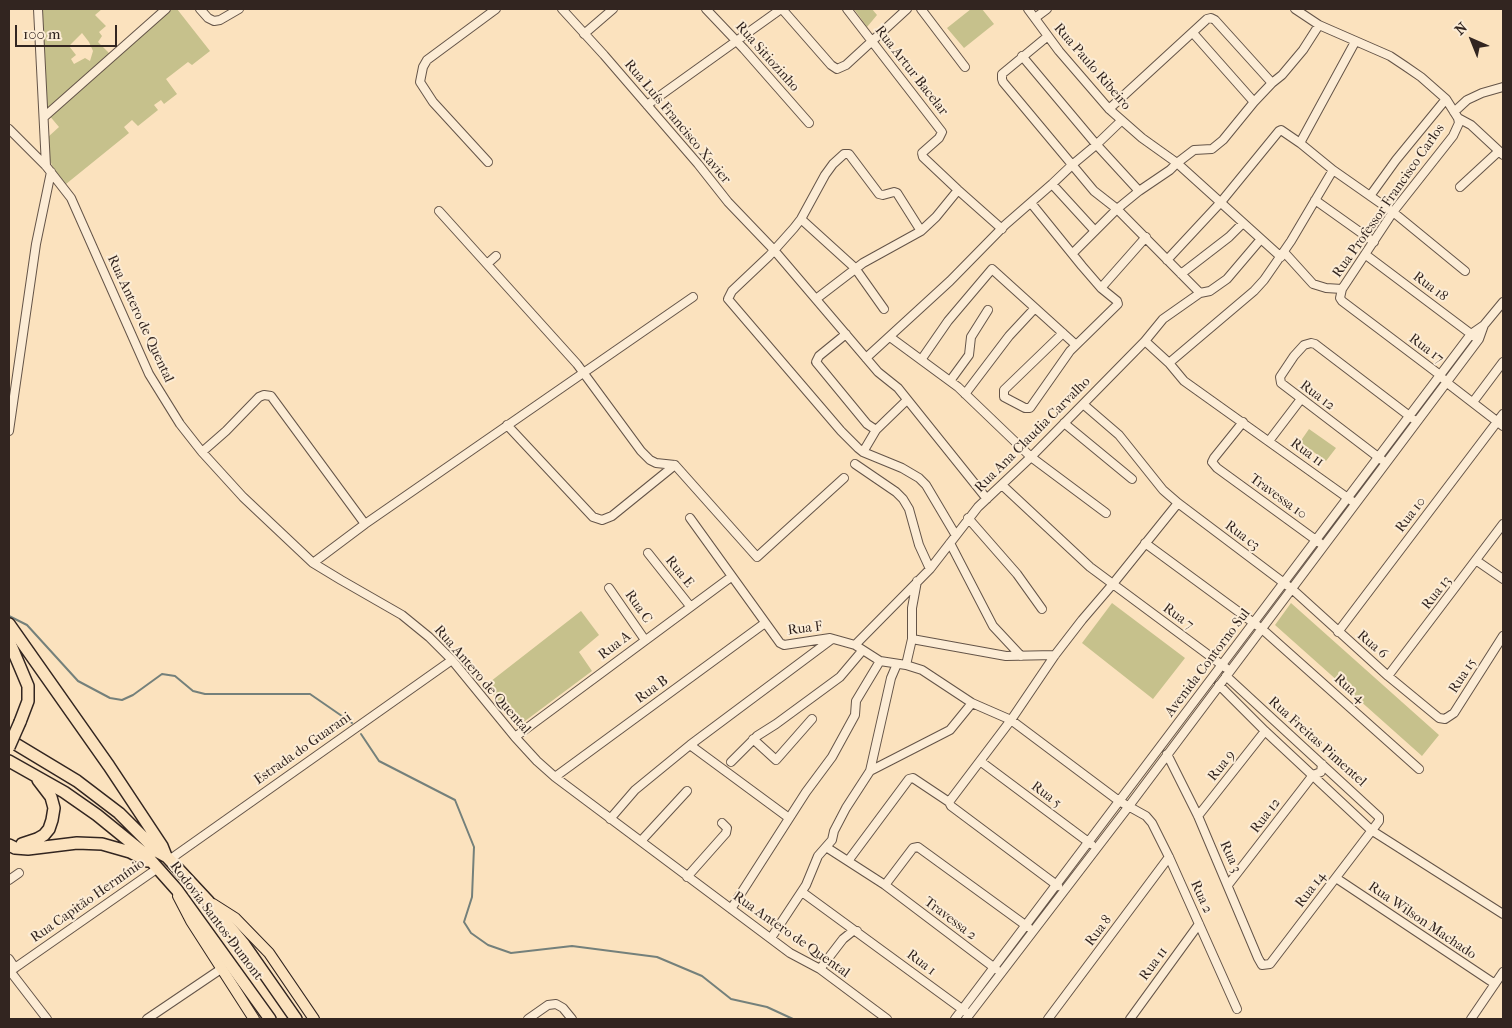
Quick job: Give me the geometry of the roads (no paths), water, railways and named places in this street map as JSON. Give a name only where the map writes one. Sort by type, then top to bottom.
[{"type":"highway","points":[[9,624],[109,766],[162,846],[168,859]]},
{"type":"highway","points":[[9,747],[28,701],[28,686],[10,646]]},
{"type":"highway","name":"Rodovia Santos Dumont","points":[[9,740],[77,781],[119,813],[158,852],[168,859],[208,901],[243,943],[296,1019]]},
{"type":"highway","name":"Rodovia Santos Dumont","points":[[9,761],[97,814],[155,865],[177,890],[270,1019]]},
{"type":"highway","points":[[9,845],[28,843],[38,839],[49,829],[52,820],[54,808],[51,797],[32,774]]},
{"type":"highway","points":[[9,845],[15,848],[28,849],[77,843],[102,844],[130,852],[155,865]]},
{"type":"highway","points":[[260,1005],[265,1019]]},
{"type":"main road","points":[[9,636],[10,646]]},
{"type":"main road","points":[[177,890],[183,908],[220,969],[254,1019]]},
{"type":"main road","points":[[208,901],[235,918],[269,953],[314,1019]]},
{"type":"street","points":[[9,431],[36,244],[49,169],[38,9]]},
{"type":"street","points":[[44,117],[166,9]]},
{"type":"street","points":[[200,9],[208,18],[214,21],[220,20],[239,9]]},
{"type":"street","points":[[488,162],[433,102],[420,82],[423,67],[427,60],[496,9]]},
{"type":"street","name":"Rua Luís Francisco Xavier","points":[[562,9],[698,164],[728,202],[774,250],[878,372],[898,388],[986,499]]},
{"type":"street","points":[[584,34],[613,9]]},
{"type":"street","name":"Rua Sitiozinho","points":[[706,9],[809,123]]},
{"type":"street","points":[[647,105],[782,9],[831,65],[837,69],[841,68],[906,9]]},
{"type":"street","name":"Rua Artur Bacelar","points":[[847,9],[941,131],[941,136],[925,149],[922,155],[1002,229]]},
{"type":"street","points":[[921,9],[965,67]]},
{"type":"street","name":"Rua Paulo Ribeiro","points":[[1028,9],[1078,74],[1109,109],[1142,138],[1178,162],[1260,239],[1282,255],[1313,284],[1326,288],[1342,289]]},
{"type":"street","points":[[1036,18],[1047,9]]},
{"type":"street","name":"Rua Professor Francisco Carlos","points":[[1295,9],[1304,11],[1319,25],[1390,56],[1421,77],[1446,100],[1459,123],[1453,136],[1394,212],[1342,289]]},
{"type":"street","points":[[1109,109],[1207,19],[1213,18],[1272,82]]},
{"type":"street","points":[[1073,253],[1117,209],[1194,150],[1206,150],[1216,147],[1272,82],[1282,75],[1303,50],[1319,25]]},
{"type":"street","points":[[1193,33],[1254,102]]},
{"type":"street","points":[[1048,36],[1002,74],[1002,79],[1094,191],[1117,209],[1200,293]]},
{"type":"street","points":[[1300,143],[1355,42]]},
{"type":"street","points":[[1022,56],[1096,145],[1139,191]]},
{"type":"street","points":[[1460,187],[1501,153],[1471,125],[1456,115],[1468,100],[1482,93],[1503,87]]},
{"type":"street","points":[[1370,196],[1400,154],[1446,100]]},
{"type":"street","points":[[866,358],[950,281],[1002,229],[1122,120]]},
{"type":"street","name":"Rua Antero de Quental","points":[[9,129],[49,169],[71,198],[149,374],[180,424],[202,452],[244,498],[313,562],[402,615],[429,637],[452,660],[537,761],[555,777],[790,953],[820,969],[886,1019]]},
{"type":"street","points":[[1167,260],[1221,202],[1279,131],[1282,130],[1333,170],[1394,212],[1466,271]]},
{"type":"street","points":[[921,231],[898,194],[894,192],[883,196],[879,194],[848,154],[844,154],[825,175],[801,219],[774,250],[732,291],[728,299],[841,431],[863,452],[902,468],[919,478],[926,485],[955,534]]},
{"type":"street","points":[[1169,363],[1254,291],[1264,280],[1282,255],[1333,170]]},
{"type":"street","points":[[1052,184],[1095,231]]},
{"type":"street","points":[[816,299],[855,268],[921,231],[936,217],[958,190]]},
{"type":"street","points":[[1315,200],[1374,242]]},
{"type":"street","points":[[1031,203],[1101,288],[1118,304],[1076,346],[1030,408],[1025,408],[1004,397],[1004,390],[1063,333]]},
{"type":"street","points":[[439,210],[571,357],[646,456],[656,463],[675,465],[757,558],[844,478]]},
{"type":"street","points":[[801,219],[855,268],[884,309]]},
{"type":"street","points":[[1181,274],[1243,223]]},
{"type":"street","points":[[1101,288],[1146,237]]},
{"type":"street","name":"Rua Ana Claudia Carvalho","points":[[855,645],[930,569],[955,534],[986,499],[1031,457],[1145,341],[1164,319],[1200,293],[1210,291],[1227,279],[1260,239]]},
{"type":"street","name":"Rua 18","points":[[1366,255],[1479,340]]},
{"type":"street","points":[[487,264],[496,256]]},
{"type":"street","points":[[921,360],[948,321],[992,269],[1076,346]]},
{"type":"street","name":"Rua 17","points":[[1342,289],[1340,295],[1342,301],[1440,375],[1446,382],[1500,424]]},
{"type":"street","points":[[313,562],[693,297]]},
{"type":"street","name":"Avenida Contorno Sul","points":[[959,1014],[1471,334],[1484,325],[1503,302]]},
{"type":"street","points":[[965,394],[1009,336],[1035,308]]},
{"type":"street","points":[[950,381],[968,355],[970,337],[988,310]]},
{"type":"street","name":"Avenida Contorno Sul","points":[[968,1018],[1479,340],[1484,325]]},
{"type":"street","points":[[846,334],[819,356],[816,362],[867,424],[876,430]]},
{"type":"street","points":[[890,337],[950,381],[1031,457],[1106,514]]},
{"type":"street","points":[[1145,341],[1169,363],[1184,381],[1243,422]]},
{"type":"street","name":"Rua 12","points":[[1386,463],[1281,383],[1280,377],[1304,345],[1315,344],[1410,416]]},
{"type":"street","points":[[1473,402],[1503,362]]},
{"type":"street","points":[[202,452],[259,398],[264,394],[271,396],[365,524]]},
{"type":"street","points":[[1269,441],[1301,399]]},
{"type":"street","points":[[863,452],[876,430],[907,400]]},
{"type":"street","name":"Rua c3","points":[[1083,404],[1119,435],[1156,482],[1178,503],[1292,589]]},
{"type":"street","name":"Rua 10","points":[[1338,632],[1500,424],[1503,414]]},
{"type":"street","points":[[1410,416],[1417,422]]},
{"type":"street","name":"Rua 11","points":[[1243,422],[1355,504]]},
{"type":"street","name":"Travessa 10","points":[[1243,422],[1212,462],[1324,546]]},
{"type":"street","points":[[1064,423],[1132,479]]},
{"type":"street","points":[[507,425],[594,517],[602,520],[612,516],[675,465]]},
{"type":"street","points":[[855,464],[896,492],[903,499],[909,509],[918,545],[930,569]]},
{"type":"street","name":"Rua 7","points":[[1002,485],[1090,567],[1222,664],[1228,673]]},
{"type":"street","points":[[952,805],[980,761],[1011,720],[1055,655],[1178,503]]},
{"type":"street","name":"Rua F","points":[[690,518],[777,641],[784,645],[832,639],[855,645],[880,661],[922,670],[972,703],[1011,720]]},
{"type":"street","points":[[968,518],[1017,574],[1042,609]]},
{"type":"street","name":"Rua 13","points":[[1388,676],[1477,561],[1503,524]]},
{"type":"street","points":[[950,543],[993,626],[1021,656]]},
{"type":"street","points":[[1145,543],[1262,629]]},
{"type":"street","name":"Rua E","points":[[648,553],[690,606]]},
{"type":"street","points":[[1477,561],[1503,579]]},
{"type":"street","name":"Rua A","points":[[515,736],[731,577]]},
{"type":"street","points":[[771,938],[802,892],[818,856],[832,840],[834,831],[846,808],[870,771],[891,678],[901,664],[912,639],[912,608],[917,581]]},
{"type":"street","name":"Rua C","points":[[609,588],[645,640]]},
{"type":"street","name":"Rua 6","points":[[1292,589],[1388,676],[1439,718]]},
{"type":"street","name":"Rua B","points":[[555,777],[765,622]]},
{"type":"street","name":"Rua 4","points":[[1262,629],[1419,768]]},
{"type":"street","name":"Rua 15","points":[[1439,718],[1445,719],[1454,713],[1503,636]]},
{"type":"street","points":[[610,819],[634,790],[690,745],[832,639]]},
{"type":"street","points":[[912,639],[991,654],[1021,656],[1055,655]]},
{"type":"street","points":[[731,762],[753,739],[840,677],[862,650]]},
{"type":"street","name":"Estrada do Guarani","points":[[168,859],[452,660]]},
{"type":"street","points":[[731,908],[789,818],[832,757],[855,715],[856,701],[880,661]]},
{"type":"street","name":"Rua Freitas Pimentel","points":[[1228,673],[1322,764],[1378,814],[1379,821],[1371,830]]},
{"type":"street","name":"Rua Freitas Pimentel","points":[[1219,685],[1265,731],[1371,830],[1503,914]]},
{"type":"street","points":[[870,771],[950,730],[972,703]]},
{"type":"street","points":[[753,739],[776,760],[812,720]]},
{"type":"street","points":[[1011,720],[1119,801]]},
{"type":"street","name":"Rua 9","points":[[1198,816],[1265,731]]},
{"type":"street","points":[[690,745],[789,818]]},
{"type":"street","name":"Rua 3","points":[[1167,754],[1198,816],[1258,958],[1262,964],[1270,964]]},
{"type":"street","name":"Rua 5","points":[[980,761],[1097,848]]},
{"type":"street","name":"Rua 12","points":[[1228,885],[1313,775],[1321,772],[1322,764]]},
{"type":"street","points":[[848,862],[909,779],[913,778],[952,805],[1064,890]]},
{"type":"street","points":[[640,842],[687,791]]},
{"type":"street","name":"Rua 2","points":[[1119,801],[1146,816],[1152,823],[1237,1009]]},
{"type":"street","points":[[687,877],[726,833],[727,828],[722,823]]},
{"type":"street","name":"Rua 14","points":[[1270,964],[1371,830]]},
{"type":"street","name":"Travessa 2","points":[[826,848],[885,885],[1001,973]]},
{"type":"street","points":[[885,885],[913,848],[921,848],[1033,931]]},
{"type":"street","name":"Rua 8","points":[[1048,1019],[1169,857]]},
{"type":"street","name":"Rua Capitão Hermínio","points":[[11,970],[155,865]]},
{"type":"street","points":[[9,880],[19,873]]},
{"type":"street","name":"Rua Wilson Machado","points":[[1336,878],[1495,984]]},
{"type":"street","name":"Rua 1","points":[[802,892],[857,931],[959,1014],[968,1018]]},
{"type":"street","name":"Rua 11","points":[[1130,1019],[1199,924]]},
{"type":"street","points":[[820,969],[843,939],[853,931],[857,931]]},
{"type":"street","points":[[9,959],[11,970],[47,1019]]},
{"type":"street","points":[[147,1019],[220,969]]},
{"type":"street","points":[[1471,1019],[1503,972]]},
{"type":"street","points":[[528,1019],[548,1005],[554,1004],[560,1005],[572,1019]]},
{"type":"waterway","points":[[9,616],[27,625],[78,681],[110,698],[122,700],[133,695],[162,674],[175,676],[193,691],[205,694],[310,694],[352,723]]},
{"type":"waterway","points":[[361,734],[379,761],[455,800],[474,847],[472,897],[464,922],[471,933],[488,945],[511,953],[572,946],[657,957],[702,976],[731,999],[767,1007],[793,1019]]}]
